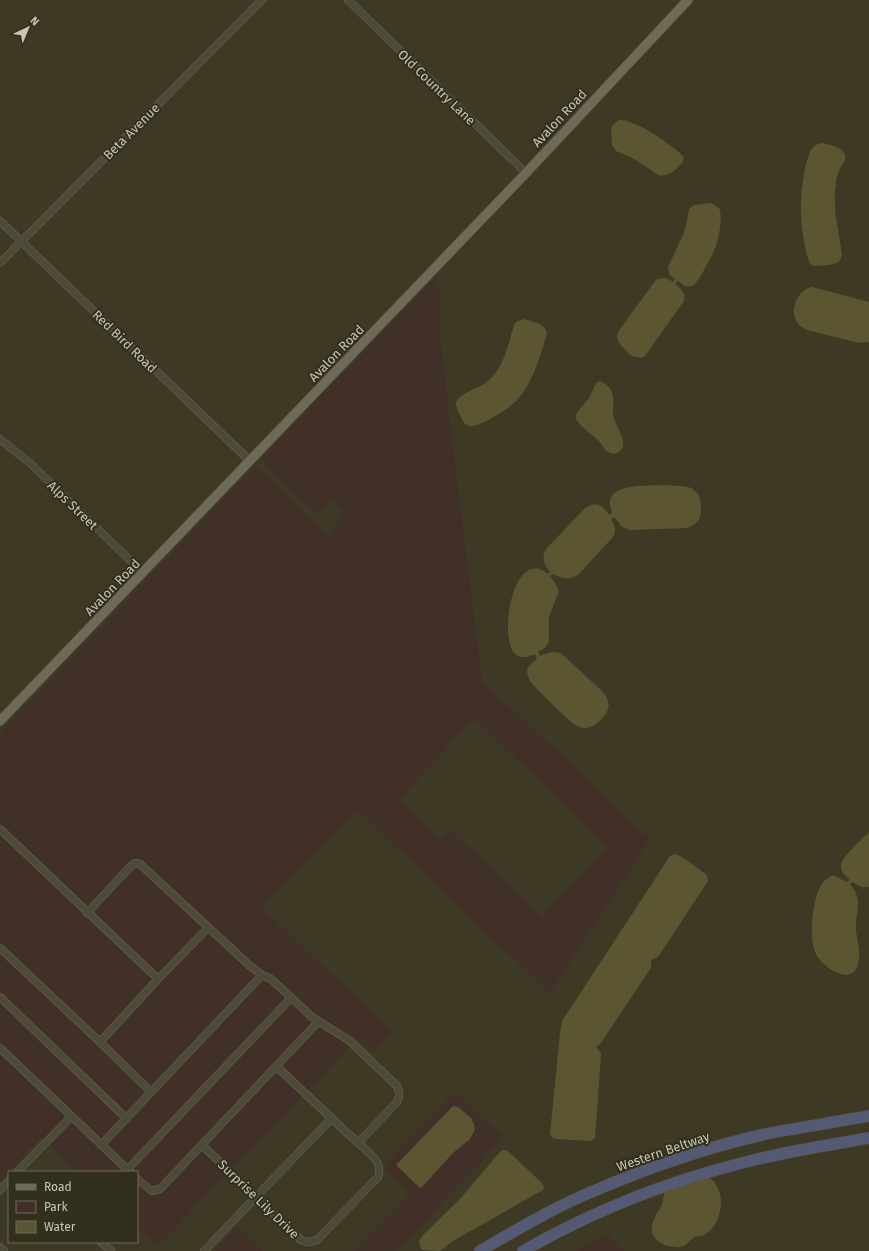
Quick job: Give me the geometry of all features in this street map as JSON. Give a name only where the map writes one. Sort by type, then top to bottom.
[{"type":"highway","name":"Western Beltway","points":[[480,1251],[588,1193],[654,1168],[703,1151],[770,1134],[869,1116]]},
{"type":"highway","points":[[523,1251],[555,1233],[605,1210],[651,1191],[721,1168],[775,1155],[869,1138]]},
{"type":"main road","name":"Avalon Road","points":[[0,721],[526,173],[687,0]]},
{"type":"street","name":"Beta Avenue","points":[[0,263],[262,0]]},
{"type":"street","name":"Old Country Lane","points":[[348,0],[526,173]]},
{"type":"street","name":"Red Bird Road","points":[[0,221],[250,461]]},
{"type":"street","name":"Alps Street","points":[[0,439],[31,464],[143,572]]},
{"type":"street","points":[[0,829],[158,979]]},
{"type":"street","points":[[87,913],[131,866],[135,863],[140,864],[249,965],[271,980],[318,1022],[350,1041],[397,1086],[400,1095],[398,1102],[358,1143],[276,1066]]},
{"type":"street","points":[[100,1042],[158,979],[208,928]]},
{"type":"street","points":[[0,948],[151,1092]]},
{"type":"street","points":[[101,1144],[127,1119],[262,975]]},
{"type":"street","points":[[0,997],[127,1119]]},
{"type":"street","points":[[0,1048],[129,1171],[291,998]]},
{"type":"street","points":[[138,1180],[152,1190],[160,1189],[318,1022]]},
{"type":"street","points":[[20,1169],[71,1117]]},
{"type":"street","points":[[204,1251],[332,1118]]},
{"type":"street","name":"Surprise Lily Drive","points":[[202,1145],[302,1240],[311,1242],[317,1240],[378,1176],[380,1172],[380,1168],[376,1161],[358,1143]]},
{"type":"street","points":[[0,1190],[8,1182]]},
{"type":"street","points":[[102,1243],[111,1251]]},
{"type":"street","points":[[0,1247],[4,1251]]},
{"type":"green space","points":[[434,278],[440,296],[439,327],[482,681],[650,839],[550,993],[357,810],[262,908],[392,1032],[372,1053],[370,1051],[374,1047],[373,1046],[369,1050],[357,1039],[157,1247],[138,1229],[138,1171],[77,1171],[42,1137],[10,1171],[8,1171],[8,1173],[0,1182],[0,733],[255,466],[330,537],[344,510],[333,499],[318,514],[282,482],[262,458]],"holes":[[[474,719],[609,847],[542,917],[449,829],[439,839],[398,800]]]},
{"type":"green space","points":[[455,1092],[504,1138],[396,1251],[354,1251],[410,1193],[388,1172],[386,1172],[385,1164]]},
{"type":"green space","points":[[237,1226],[263,1251],[214,1251]]},
{"type":"green space","points":[[608,1235],[624,1251],[576,1251]]},
{"type":"water","points":[[619,120],[634,123],[662,139],[684,157],[683,162],[669,174],[662,176],[630,157],[616,151],[612,144],[611,128]]},
{"type":"water","points":[[823,143],[839,148],[845,154],[845,161],[837,177],[835,192],[836,219],[842,255],[837,263],[816,266],[811,265],[804,244],[801,197],[808,157],[814,146]]},
{"type":"water","points":[[711,203],[719,208],[721,221],[717,242],[700,278],[692,286],[687,287],[678,281],[675,284],[684,293],[684,301],[645,356],[633,356],[623,348],[618,341],[618,332],[655,281],[660,278],[664,278],[673,282],[675,279],[669,274],[668,267],[683,235],[689,209],[694,205]]},
{"type":"water","points":[[812,287],[869,302],[869,342],[859,343],[807,330],[800,326],[794,312],[796,301],[803,292]]},
{"type":"water","points":[[523,319],[542,325],[547,334],[530,382],[515,402],[506,409],[474,426],[466,425],[457,408],[457,400],[464,394],[487,382],[498,370],[505,356],[514,325],[516,322]]},
{"type":"water","points":[[600,381],[611,390],[614,402],[613,415],[623,441],[621,450],[614,454],[608,452],[598,440],[583,428],[576,419],[576,414],[589,398],[596,383]]},
{"type":"water","points":[[638,486],[684,486],[694,490],[700,499],[700,517],[695,524],[687,528],[630,530],[622,527],[614,517],[611,519],[615,528],[613,537],[577,576],[564,578],[553,574],[550,576],[559,591],[549,617],[549,641],[546,647],[538,652],[540,656],[553,652],[562,654],[603,692],[607,698],[609,706],[604,717],[596,724],[588,728],[583,728],[575,725],[569,720],[546,699],[530,681],[527,671],[529,666],[537,659],[535,654],[520,657],[511,648],[508,635],[508,618],[511,600],[517,584],[525,573],[535,568],[548,574],[550,572],[544,561],[546,549],[585,508],[593,505],[599,505],[609,515],[612,513],[610,500],[612,495],[620,490]]},
{"type":"water","points":[[869,832],[869,887],[862,887],[852,882],[850,885],[857,895],[858,901],[856,930],[859,960],[855,971],[849,974],[843,974],[829,968],[818,958],[813,945],[812,917],[816,898],[825,880],[833,875],[847,882],[850,880],[842,871],[842,863],[848,853]]},
{"type":"water","points":[[674,854],[686,860],[707,875],[708,881],[658,957],[651,960],[651,968],[601,1043],[596,1047],[601,1053],[601,1056],[595,1138],[591,1141],[553,1138],[550,1134],[562,1021],[670,856]]},
{"type":"water","points":[[453,1106],[458,1107],[471,1118],[475,1130],[470,1139],[453,1153],[420,1188],[397,1166],[397,1164]]},
{"type":"water","points":[[503,1150],[510,1153],[542,1183],[544,1187],[543,1190],[453,1241],[440,1251],[422,1250],[419,1241],[423,1235],[460,1199]]},
{"type":"water","points":[[703,1175],[713,1181],[717,1186],[720,1195],[720,1211],[715,1225],[703,1236],[695,1237],[680,1247],[672,1247],[659,1242],[653,1236],[652,1225],[669,1184]]}]
